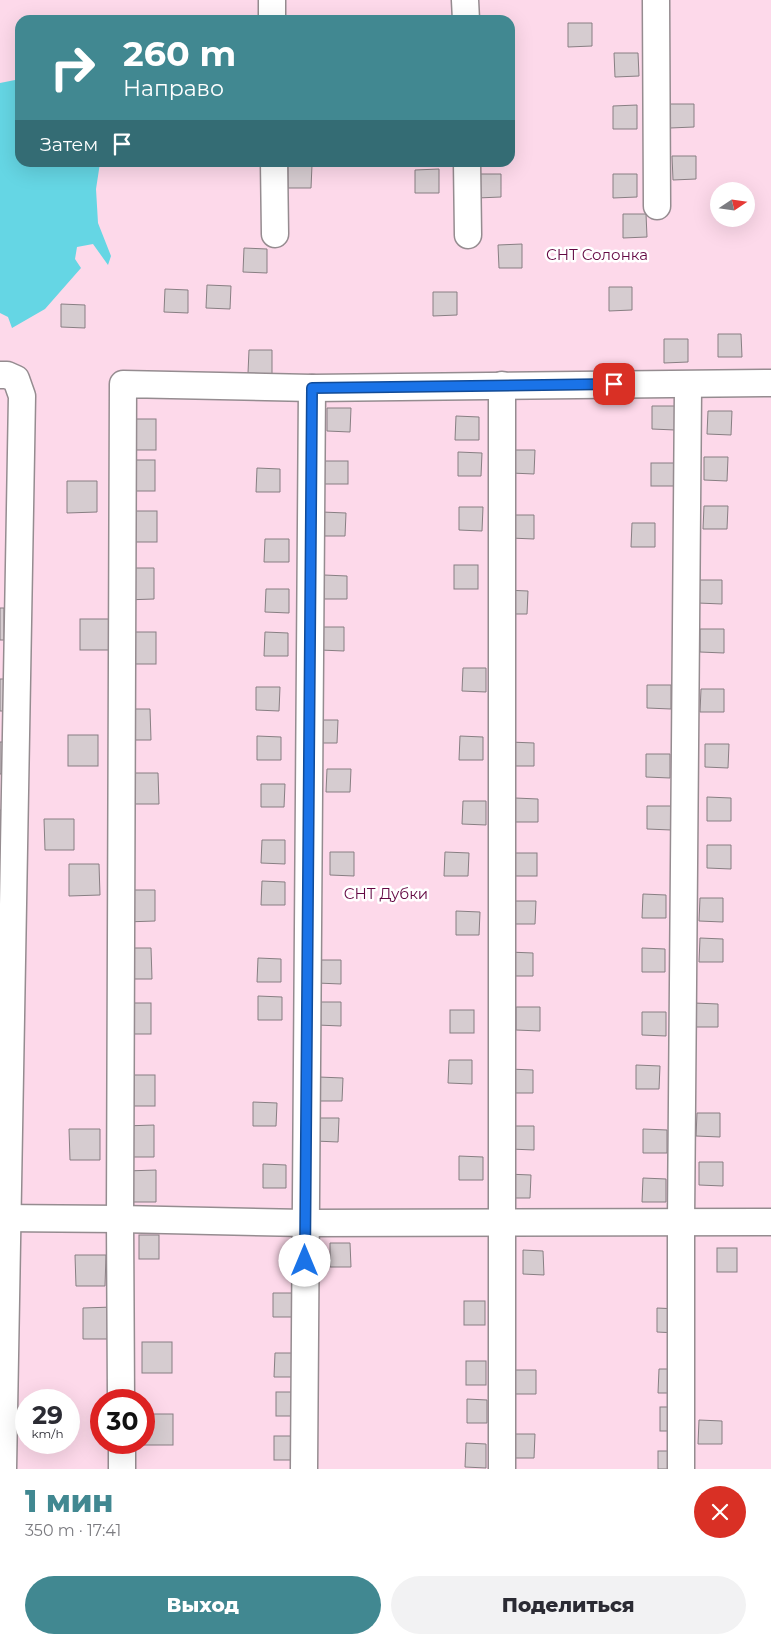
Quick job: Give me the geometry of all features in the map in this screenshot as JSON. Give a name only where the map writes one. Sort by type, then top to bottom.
[{"type":"street","points":[[272,0],[272,15]]},
{"type":"street","points":[[465,0],[466,15]]},
{"type":"street","points":[[656,0],[657,206]]},
{"type":"street","points":[[274,167],[275,234]]},
{"type":"street","points":[[468,167],[468,235]]},
{"type":"street","points":[[0,374],[16,379],[22,396],[3,1218],[3,1469]]},
{"type":"street","points":[[121,1389],[123,384],[312,388],[771,383]]},
{"type":"street","points":[[502,386],[502,1469]]},
{"type":"street","points":[[304,1469],[312,388]]},
{"type":"street","points":[[681,1469],[681,1222],[688,390]]},
{"type":"street","points":[[3,1218],[305,1224],[771,1222]]},
{"type":"street","points":[[122,1454],[122,1469]]},
{"type":"green space","name":"СНТ Дубки","points":[[0,0],[771,0],[771,1469],[0,1469]]},
{"type":"water","points":[[15,80],[15,167],[99,167],[96,189],[98,223],[111,256],[108,265],[93,244],[77,247],[75,259],[81,268],[45,309],[12,328],[8,317],[0,313],[0,83]]},
{"type":"building","points":[[568,23],[592,23],[592,46],[568,47]]},
{"type":"building","points":[[614,53],[638,53],[639,76],[615,77]]},
{"type":"building","points":[[670,104],[694,104],[694,127],[670,128]]},
{"type":"building","points":[[637,105],[637,129],[613,129],[613,106]]},
{"type":"building","points":[[672,156],[696,156],[696,179],[673,180]]},
{"type":"building","points":[[288,167],[312,167],[311,188],[288,188]]},
{"type":"building","points":[[439,169],[439,193],[415,193],[415,170]]},
{"type":"building","points":[[477,174],[501,174],[501,197],[477,198]]},
{"type":"building","points":[[613,174],[637,174],[637,197],[613,198]]},
{"type":"building","points":[[623,214],[646,214],[647,237],[623,238]]},
{"type":"building","points":[[522,244],[522,268],[499,268],[498,245]]},
{"type":"building","points":[[244,248],[267,249],[267,273],[243,272]]},
{"type":"building","points":[[207,285],[231,286],[230,309],[206,308]]},
{"type":"building","points":[[609,287],[632,287],[632,310],[609,311]]},
{"type":"building","points":[[165,289],[188,290],[188,313],[164,312]]},
{"type":"building","points":[[433,292],[457,292],[457,315],[433,316]]},
{"type":"building","points":[[61,304],[85,305],[85,328],[61,327]]},
{"type":"building","points":[[718,334],[741,334],[742,357],[718,357]]},
{"type":"building","points":[[664,339],[688,339],[688,362],[664,363]]},
{"type":"building","points":[[249,350],[272,350],[272,374],[248,373]]},
{"type":"building","points":[[652,406],[676,406],[675,430],[652,429]]},
{"type":"building","points":[[327,408],[351,408],[350,432],[327,431]]},
{"type":"building","points":[[708,411],[732,411],[731,435],[707,434]]},
{"type":"building","points":[[456,416],[479,417],[479,440],[455,440]]},
{"type":"building","points":[[126,419],[156,419],[156,450],[126,450]]},
{"type":"building","points":[[511,450],[535,450],[534,474],[511,473]]},
{"type":"building","points":[[458,452],[482,453],[481,476],[458,476]]},
{"type":"building","points":[[704,457],[728,457],[727,481],[704,480]]},
{"type":"building","points":[[125,460],[155,460],[155,491],[125,491]]},
{"type":"building","points":[[324,461],[348,461],[348,484],[324,484]]},
{"type":"building","points":[[651,463],[675,463],[675,486],[651,486]]},
{"type":"building","points":[[257,468],[280,469],[280,492],[256,492]]},
{"type":"building","points":[[67,481],[97,481],[97,512],[67,513]]},
{"type":"building","points":[[704,506],[728,506],[727,529],[703,529]]},
{"type":"building","points":[[459,507],[483,507],[482,531],[459,530]]},
{"type":"building","points":[[127,511],[157,511],[157,542],[127,542]]},
{"type":"building","points":[[322,512],[346,513],[345,536],[321,536]]},
{"type":"building","points":[[511,515],[534,515],[534,539],[510,538]]},
{"type":"building","points":[[632,523],[655,523],[655,547],[631,547]]},
{"type":"building","points":[[265,539],[289,539],[289,562],[264,562]]},
{"type":"building","points":[[454,565],[478,565],[478,589],[454,589]]},
{"type":"building","points":[[123,568],[154,568],[154,599],[124,600]]},
{"type":"building","points":[[324,575],[347,576],[347,599],[324,599]]},
{"type":"building","points":[[698,580],[722,580],[722,604],[698,603]]},
{"type":"building","points":[[266,589],[289,589],[289,613],[265,612]]},
{"type":"building","points":[[504,590],[528,591],[527,614],[504,614]]},
{"type":"building","points":[[0,608],[4,608],[4,640],[0,640]]},
{"type":"building","points":[[80,619],[110,619],[110,650],[80,650]]},
{"type":"building","points":[[320,627],[344,627],[344,651],[320,650]]},
{"type":"building","points":[[700,629],[724,629],[724,653],[700,652]]},
{"type":"building","points":[[126,632],[156,632],[156,664],[126,664]]},
{"type":"building","points":[[265,632],[288,633],[288,656],[264,656]]},
{"type":"building","points":[[463,668],[486,668],[486,692],[462,691]]},
{"type":"building","points":[[0,679],[7,679],[7,711],[0,711]]},
{"type":"building","points":[[647,685],[671,685],[671,709],[647,708]]},
{"type":"building","points":[[256,687],[280,687],[279,711],[256,710]]},
{"type":"building","points":[[701,689],[724,689],[724,712],[700,712]]},
{"type":"building","points":[[120,709],[150,709],[151,740],[121,740]]},
{"type":"building","points":[[314,720],[338,720],[337,743],[314,743]]},
{"type":"building","points":[[68,735],[98,735],[98,766],[68,766]]},
{"type":"building","points":[[257,736],[281,737],[281,760],[257,760]]},
{"type":"building","points":[[460,736],[483,737],[483,760],[459,760]]},
{"type":"building","points":[[0,742],[6,742],[6,774],[0,774]]},
{"type":"building","points":[[510,742],[534,743],[534,766],[510,766]]},
{"type":"building","points":[[705,744],[729,744],[728,768],[705,767]]},
{"type":"building","points":[[646,754],[670,754],[670,778],[646,777]]},
{"type":"building","points":[[327,769],[351,769],[350,792],[326,792]]},
{"type":"building","points":[[128,773],[158,773],[159,804],[129,804]]},
{"type":"building","points":[[261,784],[285,784],[284,807],[261,807]]},
{"type":"building","points":[[707,797],[731,798],[731,821],[707,821]]},
{"type":"building","points":[[515,798],[538,799],[538,822],[514,822]]},
{"type":"building","points":[[463,801],[486,801],[486,825],[462,824]]},
{"type":"building","points":[[647,806],[671,806],[671,830],[647,829]]},
{"type":"building","points":[[0,810],[5,810],[5,841],[0,841]]},
{"type":"building","points":[[44,819],[74,819],[74,850],[45,850]]},
{"type":"building","points":[[262,840],[285,840],[285,864],[261,863]]},
{"type":"building","points":[[707,845],[731,845],[731,869],[707,868]]},
{"type":"building","points":[[330,852],[354,852],[354,876],[330,875]]},
{"type":"building","points":[[445,852],[469,853],[468,876],[444,876]]},
{"type":"building","points":[[513,853],[537,853],[537,876],[513,876]]},
{"type":"building","points":[[69,864],[99,864],[100,895],[69,896]]},
{"type":"building","points":[[262,881],[285,882],[285,905],[261,905]]},
{"type":"building","points":[[125,890],[155,890],[155,921],[125,922]]},
{"type":"building","points":[[643,894],[666,895],[666,918],[642,918]]},
{"type":"building","points":[[700,898],[723,898],[723,922],[699,921]]},
{"type":"building","points":[[512,901],[536,901],[535,924],[512,924]]},
{"type":"building","points":[[456,911],[480,912],[479,935],[456,935]]},
{"type":"building","points":[[700,938],[723,939],[723,962],[699,962]]},
{"type":"building","points":[[122,948],[151,948],[152,979],[122,979]]},
{"type":"building","points":[[642,948],[665,949],[665,972],[642,972]]},
{"type":"building","points":[[509,952],[533,953],[533,976],[509,976]]},
{"type":"building","points":[[258,958],[281,959],[281,982],[257,982]]},
{"type":"building","points":[[318,960],[341,960],[341,984],[317,983]]},
{"type":"building","points":[[258,996],[282,997],[282,1020],[258,1020]]},
{"type":"building","points":[[317,1002],[341,1002],[341,1026],[317,1025]]},
{"type":"building","points":[[121,1003],[151,1003],[151,1034],[121,1034]]},
{"type":"building","points":[[694,1003],[718,1004],[718,1027],[694,1027]]},
{"type":"building","points":[[516,1007],[540,1007],[540,1031],[516,1030]]},
{"type":"building","points":[[450,1010],[474,1010],[474,1033],[450,1033]]},
{"type":"building","points":[[642,1012],[666,1012],[666,1036],[642,1035]]},
{"type":"building","points":[[449,1060],[472,1060],[472,1084],[448,1083]]},
{"type":"building","points":[[636,1065],[660,1066],[659,1089],[636,1089]]},
{"type":"building","points":[[509,1069],[533,1070],[533,1093],[509,1093]]},
{"type":"building","points":[[125,1075],[155,1075],[155,1106],[125,1106]]},
{"type":"building","points":[[319,1077],[343,1078],[342,1101],[319,1101]]},
{"type":"building","points":[[253,1102],[277,1103],[276,1126],[253,1126]]},
{"type":"building","points":[[697,1113],[720,1113],[720,1137],[696,1136]]},
{"type":"building","points":[[315,1118],[339,1118],[338,1142],[315,1141]]},
{"type":"building","points":[[154,1125],[154,1157],[124,1157],[124,1126]]},
{"type":"building","points":[[511,1126],[534,1126],[534,1150],[510,1149]]},
{"type":"building","points":[[69,1129],[100,1129],[100,1160],[70,1160]]},
{"type":"building","points":[[643,1129],[667,1130],[667,1153],[643,1153]]},
{"type":"building","points":[[459,1156],[483,1157],[483,1180],[459,1180]]},
{"type":"building","points":[[699,1162],[723,1162],[723,1186],[699,1185]]},
{"type":"building","points":[[263,1164],[286,1165],[286,1188],[263,1188]]},
{"type":"building","points":[[156,1170],[156,1202],[126,1202],[126,1171]]},
{"type":"building","points":[[506,1174],[531,1175],[530,1198],[506,1198]]},
{"type":"building","points":[[643,1178],[666,1179],[666,1202],[642,1202]]},
{"type":"building","points":[[139,1235],[159,1235],[159,1259],[139,1259]]},
{"type":"building","points":[[330,1243],[350,1243],[351,1267],[330,1267]]},
{"type":"building","points":[[717,1248],[737,1248],[737,1272],[717,1272]]},
{"type":"building","points":[[523,1250],[543,1251],[544,1275],[523,1274]]},
{"type":"building","points":[[75,1255],[106,1255],[105,1286],[76,1286]]},
{"type":"building","points":[[273,1293],[294,1293],[293,1317],[273,1317]]},
{"type":"building","points":[[464,1301],[485,1301],[485,1325],[464,1325]]},
{"type":"building","points":[[113,1307],[113,1339],[83,1339],[83,1308]]},
{"type":"building","points":[[657,1308],[678,1309],[677,1333],[657,1332]]},
{"type":"building","points":[[142,1342],[172,1342],[172,1373],[142,1373]]},
{"type":"building","points":[[275,1353],[295,1353],[295,1377],[274,1377]]},
{"type":"building","points":[[466,1361],[486,1361],[486,1385],[466,1385]]},
{"type":"building","points":[[659,1369],[679,1369],[679,1393],[658,1393]]},
{"type":"building","points":[[513,1370],[536,1370],[536,1394],[512,1394]]},
{"type":"building","points":[[276,1392],[296,1392],[296,1416],[276,1416]]},
{"type":"building","points":[[467,1399],[487,1400],[487,1423],[467,1423]]},
{"type":"building","points":[[660,1407],[680,1407],[680,1431],[660,1431]]},
{"type":"building","points":[[155,1414],[173,1414],[173,1445],[155,1445]]},
{"type":"building","points":[[699,1420],[722,1421],[722,1444],[698,1444]]},
{"type":"building","points":[[511,1434],[535,1434],[534,1458],[511,1458]]},
{"type":"building","points":[[274,1436],[294,1436],[294,1460],[274,1460]]},
{"type":"building","points":[[466,1443],[486,1444],[486,1468],[465,1467]]},
{"type":"building","points":[[658,1451],[679,1451],[679,1469],[658,1469]]},
{"type":"route","points":[[305,1261],[312,388],[614,384]]},
{"type":"park label","name":"СНТ Солонка","points":[[597,254]]}]
